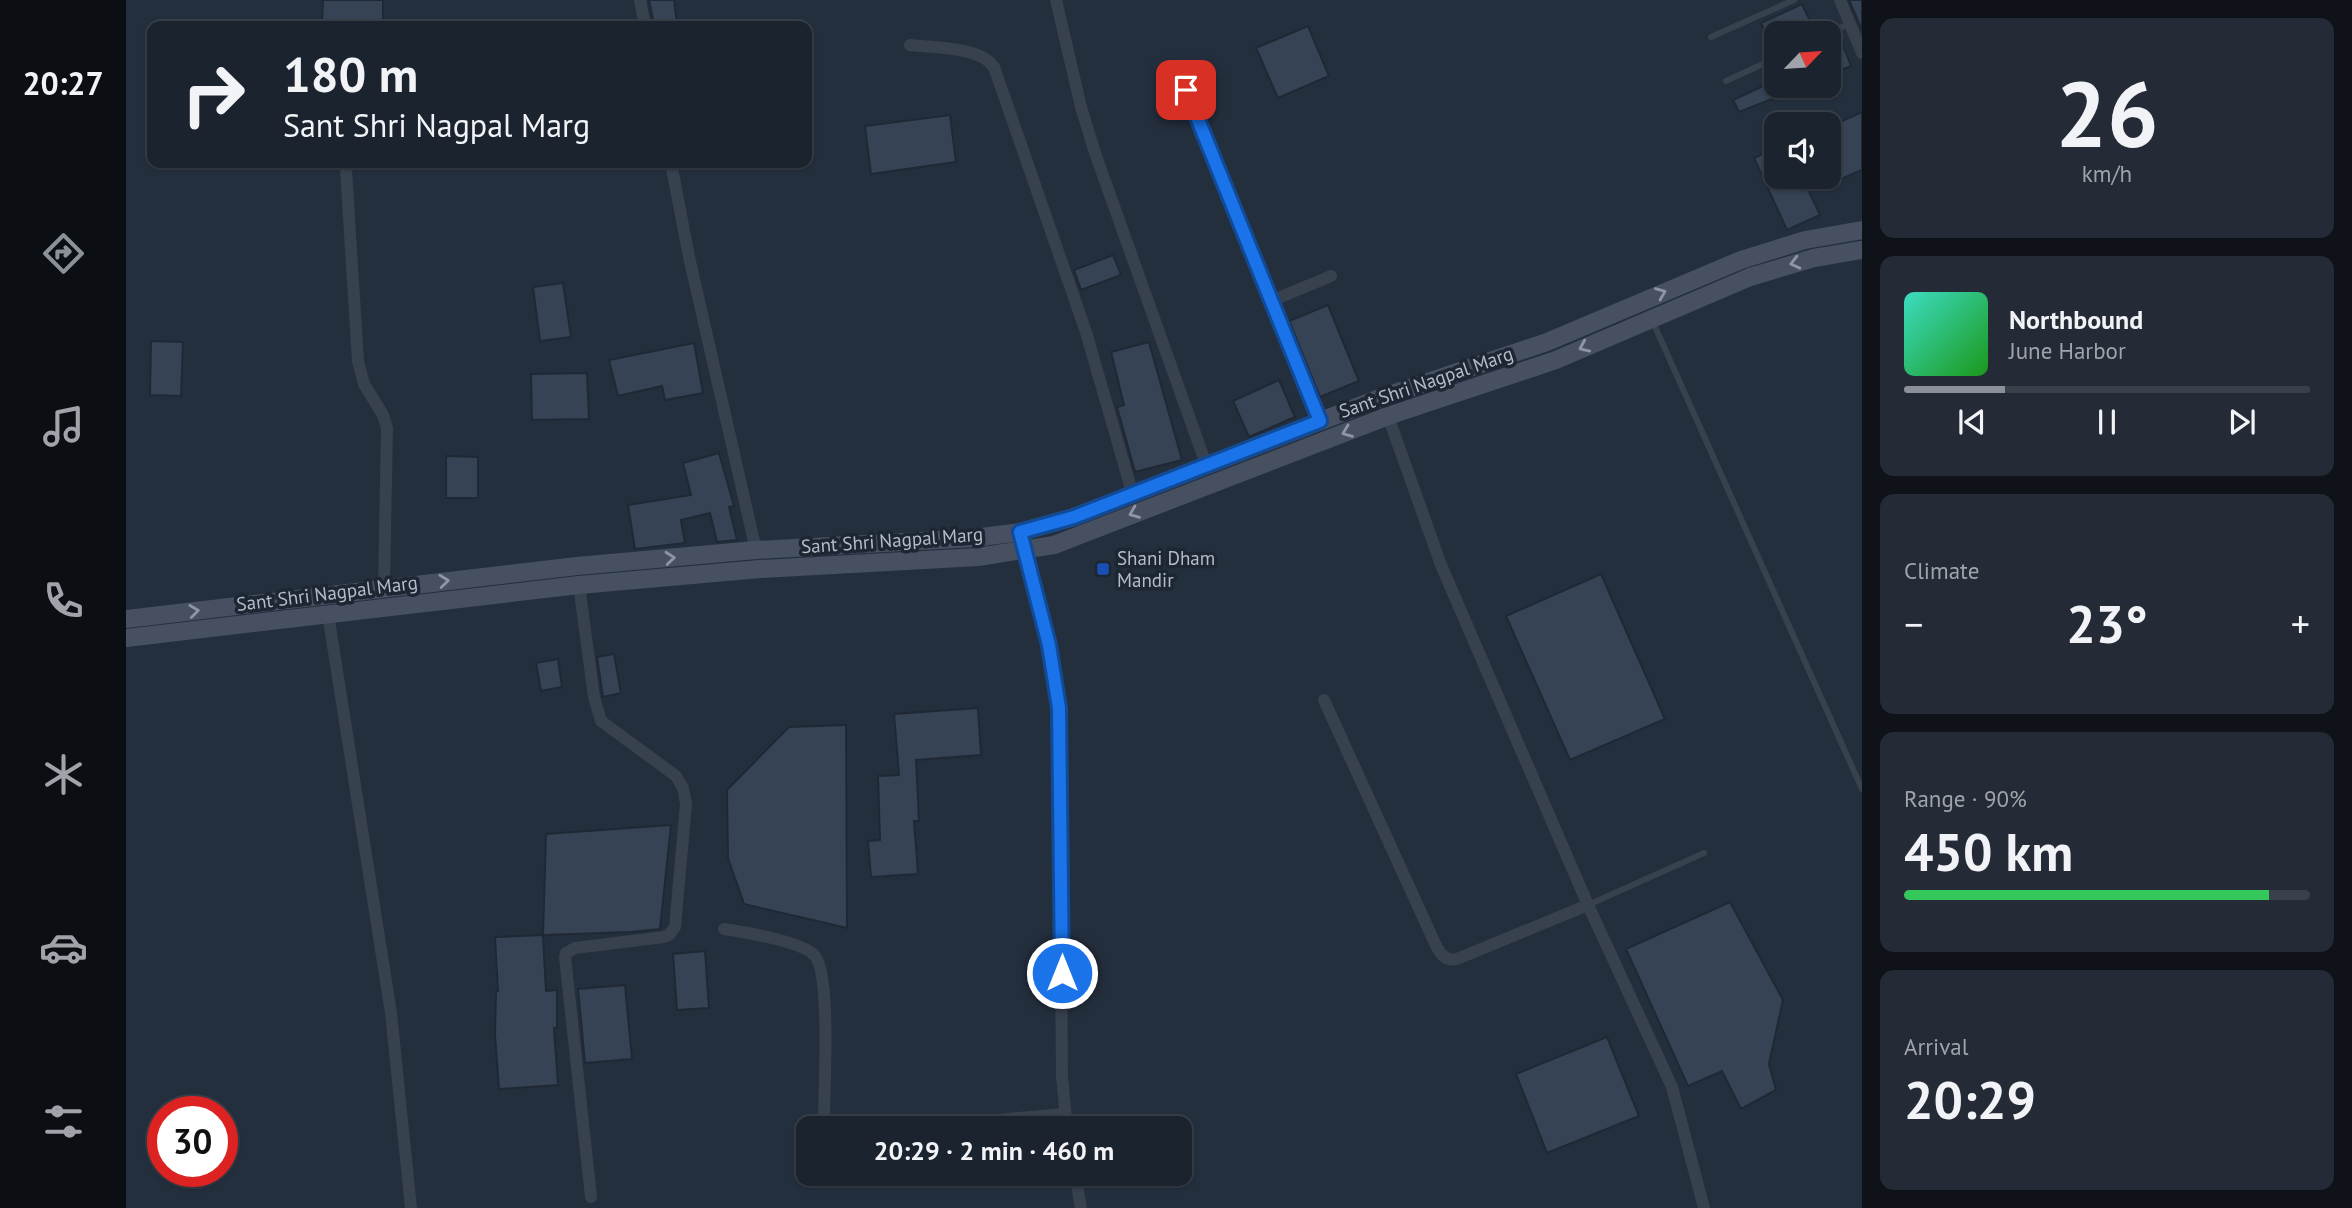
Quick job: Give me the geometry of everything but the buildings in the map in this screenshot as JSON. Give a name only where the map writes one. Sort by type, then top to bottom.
[{"type":"main road","name":"Sant Shri Nagpal Marg","points":[[126,619],[577,566],[756,550],[974,538],[1020,532],[1074,517],[1132,492],[1380,398],[1547,342],[1763,252],[1805,240],[1862,230]]},
{"type":"main road","name":"Sant Shri Nagpal Marg","points":[[126,638],[579,585],[760,569],[965,558],[1054,545],[1388,416],[1556,360],[1651,318],[1781,266],[1862,250]]},
{"type":"street","points":[[640,0],[644,21]]},
{"type":"street","points":[[1056,0],[1081,107],[1095,153],[1206,464]]},
{"type":"street","points":[[1840,0],[1850,23],[1859,35],[1862,53]]},
{"type":"street","points":[[910,46],[976,53],[989,60],[994,67],[1086,332],[1132,492]]},
{"type":"street","points":[[1177,66],[1320,421]]},
{"type":"street","points":[[672,168],[689,257],[756,550]]},
{"type":"street","points":[[346,170],[358,361],[364,384],[383,415],[387,428],[384,587]]},
{"type":"street","points":[[1271,301],[1331,276]]},
{"type":"street","points":[[1388,416],[1441,565],[1588,905],[1672,1087],[1704,1208]]},
{"type":"street","points":[[1020,532],[1049,645],[1059,708],[1064,1114],[1042,1116]]},
{"type":"street","points":[[579,585],[594,697],[601,721],[676,776],[683,788],[686,804],[673,932],[664,937],[575,948],[565,957],[591,1197]]},
{"type":"street","points":[[328,614],[391,1013],[411,1208]]},
{"type":"street","points":[[1324,700],[1443,956],[1457,959],[1588,905]]},
{"type":"street","points":[[724,929],[770,937],[813,953],[820,964],[824,986],[824,1116]]},
{"type":"street","points":[[1077,1186],[1081,1208]]},
{"type":"lane","points":[[1711,37],[1794,0]]},
{"type":"lane","points":[[1841,27],[1850,23]]},
{"type":"lane","points":[[1726,81],[1764,64]]},
{"type":"lane","points":[[1651,318],[1862,789]]},
{"type":"lane","points":[[1588,905],[1704,853]]},
{"type":"place","name":"Shani Dham Mandir","points":[[1103,569]]},
{"type":"route","points":[[1062,973],[1059,708],[1049,645],[1020,532],[1074,517],[1320,421],[1186,90]]}]
